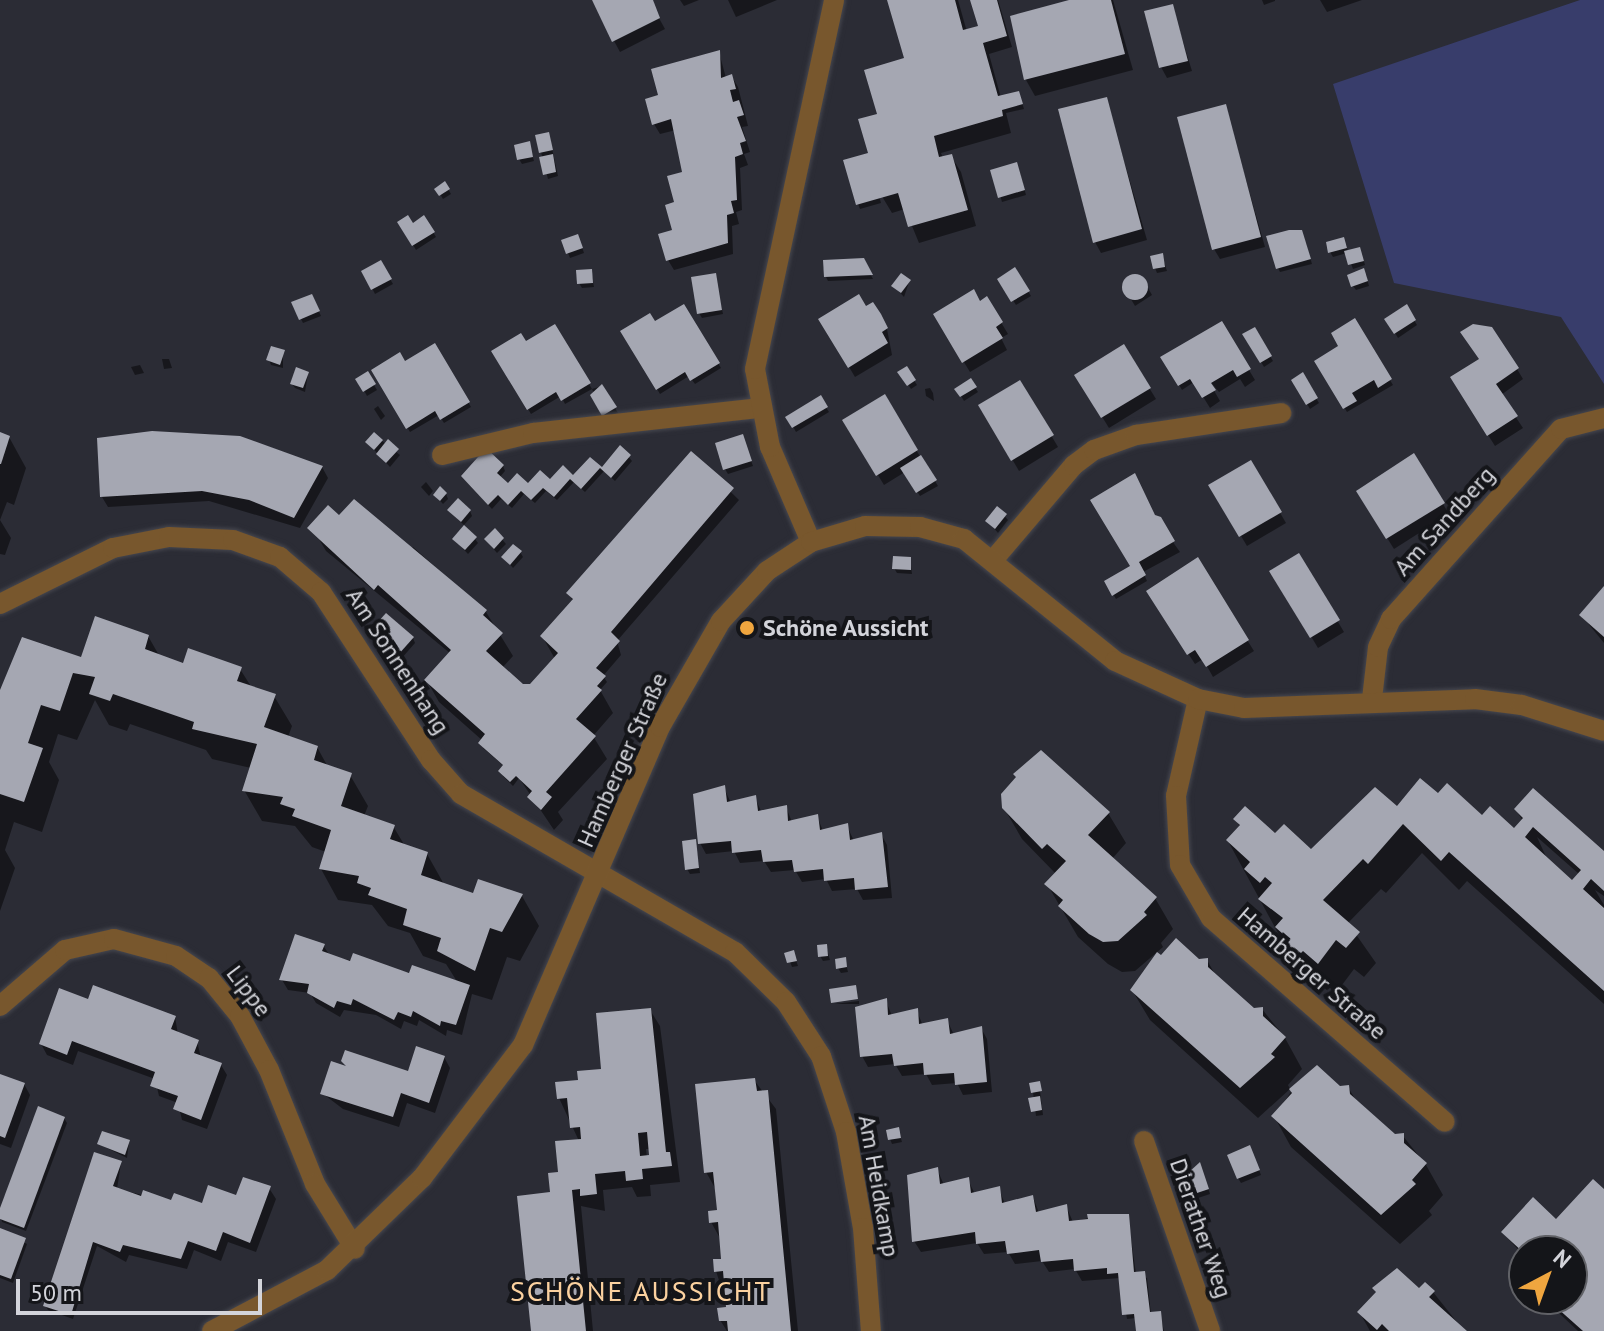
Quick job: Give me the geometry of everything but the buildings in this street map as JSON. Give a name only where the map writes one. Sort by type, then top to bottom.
[{"type":"street","points":[[811,542],[770,447],[755,369],[834,0]]},
{"type":"street","points":[[442,455],[533,433],[761,408]]},
{"type":"street","points":[[994,559],[1074,465],[1094,450],[1136,435],[1281,413]]},
{"type":"street","name":"Am Sandberg","points":[[1372,699],[1378,647],[1391,619],[1561,429],[1604,418]]},
{"type":"street","name":"Hamberger Straße","points":[[212,1331],[295,1291],[355,1249],[422,1178],[523,1045],[599,877],[660,727],[721,621],[767,571],[811,542],[865,526],[920,527],[964,539],[994,559],[1115,661],[1198,699],[1244,708],[1372,699],[1522,705],[1604,731]]},
{"type":"street","name":"Am Sonnenhang","points":[[0,604],[113,548],[169,537],[233,540],[280,557],[321,592],[352,633],[407,725],[461,794],[599,877]]},
{"type":"street","name":"Hamberger Straße","points":[[1198,699],[1176,796],[1180,865],[1211,918],[1445,1122]]},
{"type":"street","name":"Am Heidkamp","points":[[599,877],[735,952],[786,1002],[821,1056],[848,1141],[863,1228],[871,1331]]},
{"type":"street","name":"Lippe","points":[[0,1006],[65,950],[114,939],[176,956],[209,978],[255,1043],[315,1184],[355,1249]]},
{"type":"street","name":"Dierather Weg","points":[[1144,1141],[1210,1331]]},
{"type":"shaded area","points":[[1580,0],[1604,0],[1604,384],[1561,317],[1394,283],[1333,84]]},
{"type":"place","name":"Schöne Aussicht","points":[[747,628]]},
{"type":"district","name":"SCHÖNE AUSSICHT","points":[[641,1291]]}]
